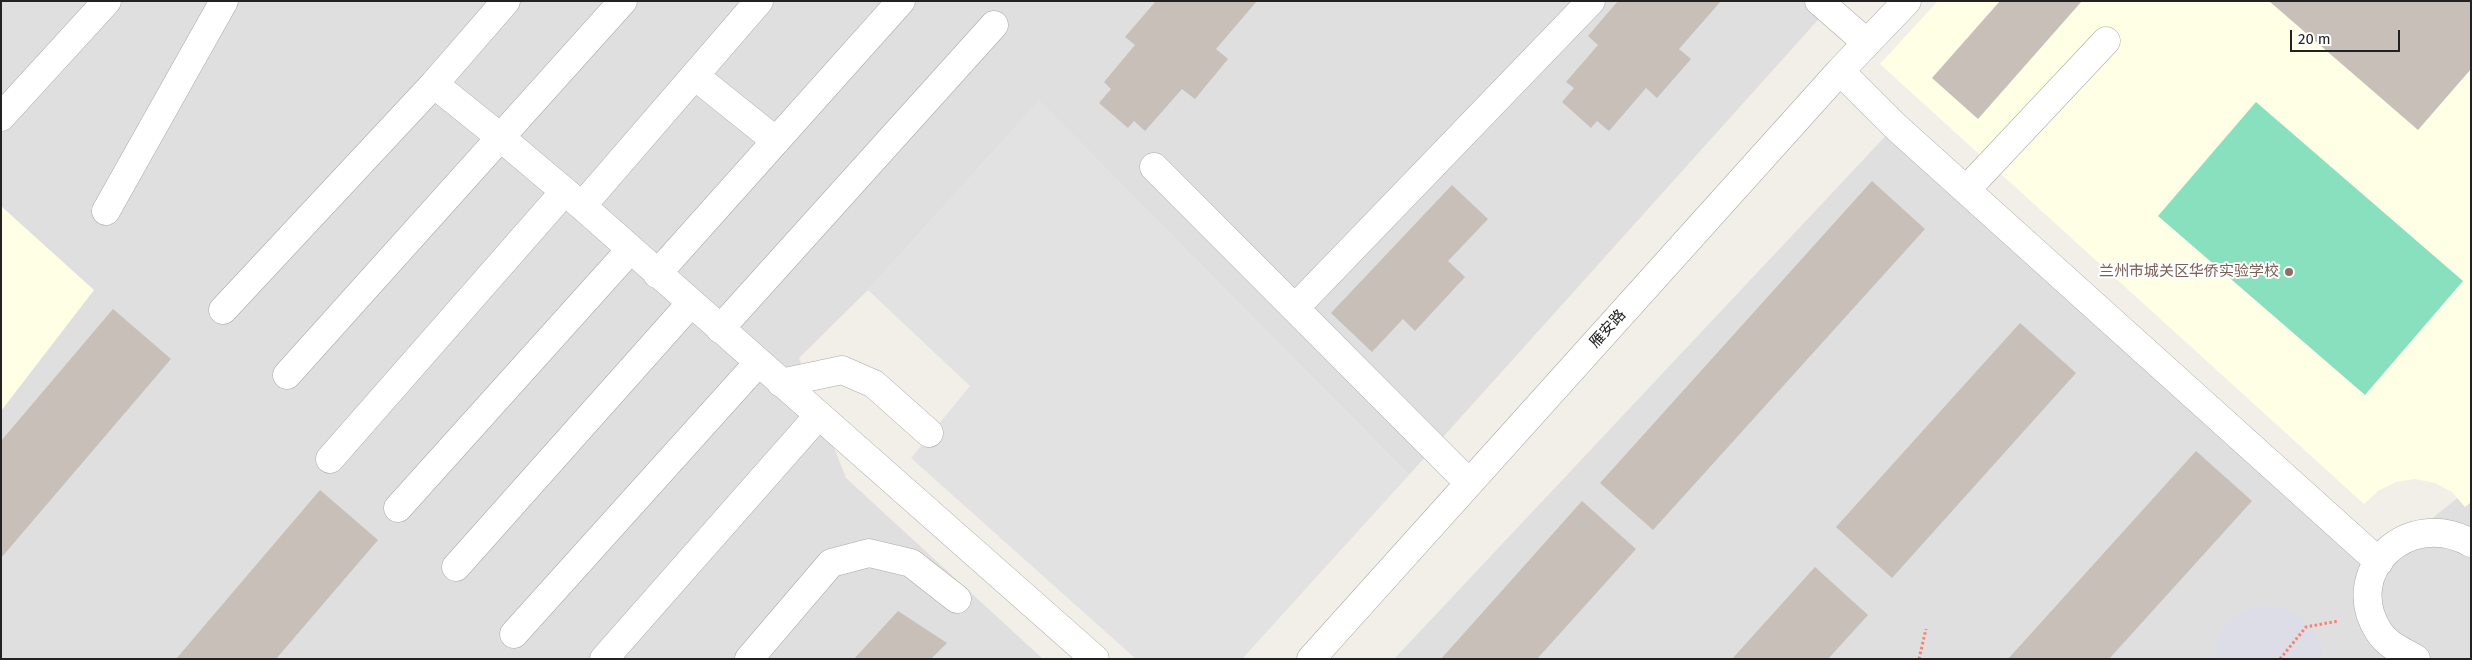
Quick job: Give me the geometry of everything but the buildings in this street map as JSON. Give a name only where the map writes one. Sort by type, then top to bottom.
[{"type":"street","points":[[1,117],[106,1]]},
{"type":"street","points":[[106,211],[224,1]]},
{"type":"street","points":[[223,310],[434,84],[506,1]]},
{"type":"street","points":[[287,376],[623,1]]},
{"type":"street","points":[[330,459],[573,199],[695,76],[759,1]]},
{"type":"street","points":[[657,274],[901,1]]},
{"type":"street","points":[[1295,308],[1591,1]]},
{"type":"street","points":[[1820,1],[1867,43]]},
{"type":"street","name":"雁安路","points":[[1311,659],[1840,71],[1907,1]]},
{"type":"street","points":[[720,329],[994,25]]},
{"type":"street","points":[[1966,190],[2106,41]]},
{"type":"street","points":[[1840,71],[1895,126],[2379,562]]},
{"type":"street","points":[[695,76],[776,141]]},
{"type":"street","points":[[434,84],[573,199],[1095,659]]},
{"type":"street","points":[[1154,167],[1469,483]]},
{"type":"street","points":[[398,508],[630,250]]},
{"type":"street","points":[[456,566],[691,303]]},
{"type":"street","points":[[514,634],[758,362]]},
{"type":"street","points":[[781,383],[842,370],[874,384],[929,433]]},
{"type":"street","points":[[604,659],[818,416]]},
{"type":"street","points":[[2416,659],[2394,648],[2380,633],[2371,615],[2368,594],[2372,574],[2379,562],[2398,542],[2417,533],[2438,531],[2458,536],[2471,543]]},
{"type":"street","points":[[749,659],[831,563],[869,553],[911,563],[957,599]]},
{"type":"path","points":[[2280,659],[2306,627],[2371,615]]},
{"type":"path","points":[[1919,659],[1926,629]]},
{"type":"shaded area","points":[[1,1],[1835,1],[1409,475],[1039,101],[868,290],[799,358],[846,478],[1043,659],[1,659]]},
{"type":"shaded area","name":"兰州市城关区华侨实验学校","points":[[1938,1],[2471,1],[2471,502],[2465,507],[2452,492],[2435,483],[2415,479],[2396,482],[2378,491],[2364,504],[1880,64]]},
{"type":"shaded area","points":[[1039,100],[1409,475],[1242,659],[1136,659],[911,458],[970,386],[868,290]]},
{"type":"shaded area","points":[[1895,126],[2379,561],[2471,487],[2471,659],[1394,659]]},
{"type":"shaded area","points":[[1,206],[94,290],[1,411]]},
{"type":"shaded area","points":[[2265,606],[2283,608],[2299,615],[2311,626],[2320,643],[2323,659],[2214,659],[2215,648],[2221,632],[2232,619],[2248,609]]},
{"type":"green space","points":[[2256,102],[2463,281],[2365,395],[2158,216]]},
{"type":"place","name":"兰州市城关区华侨实验学校","points":[[2289,272]]}]
